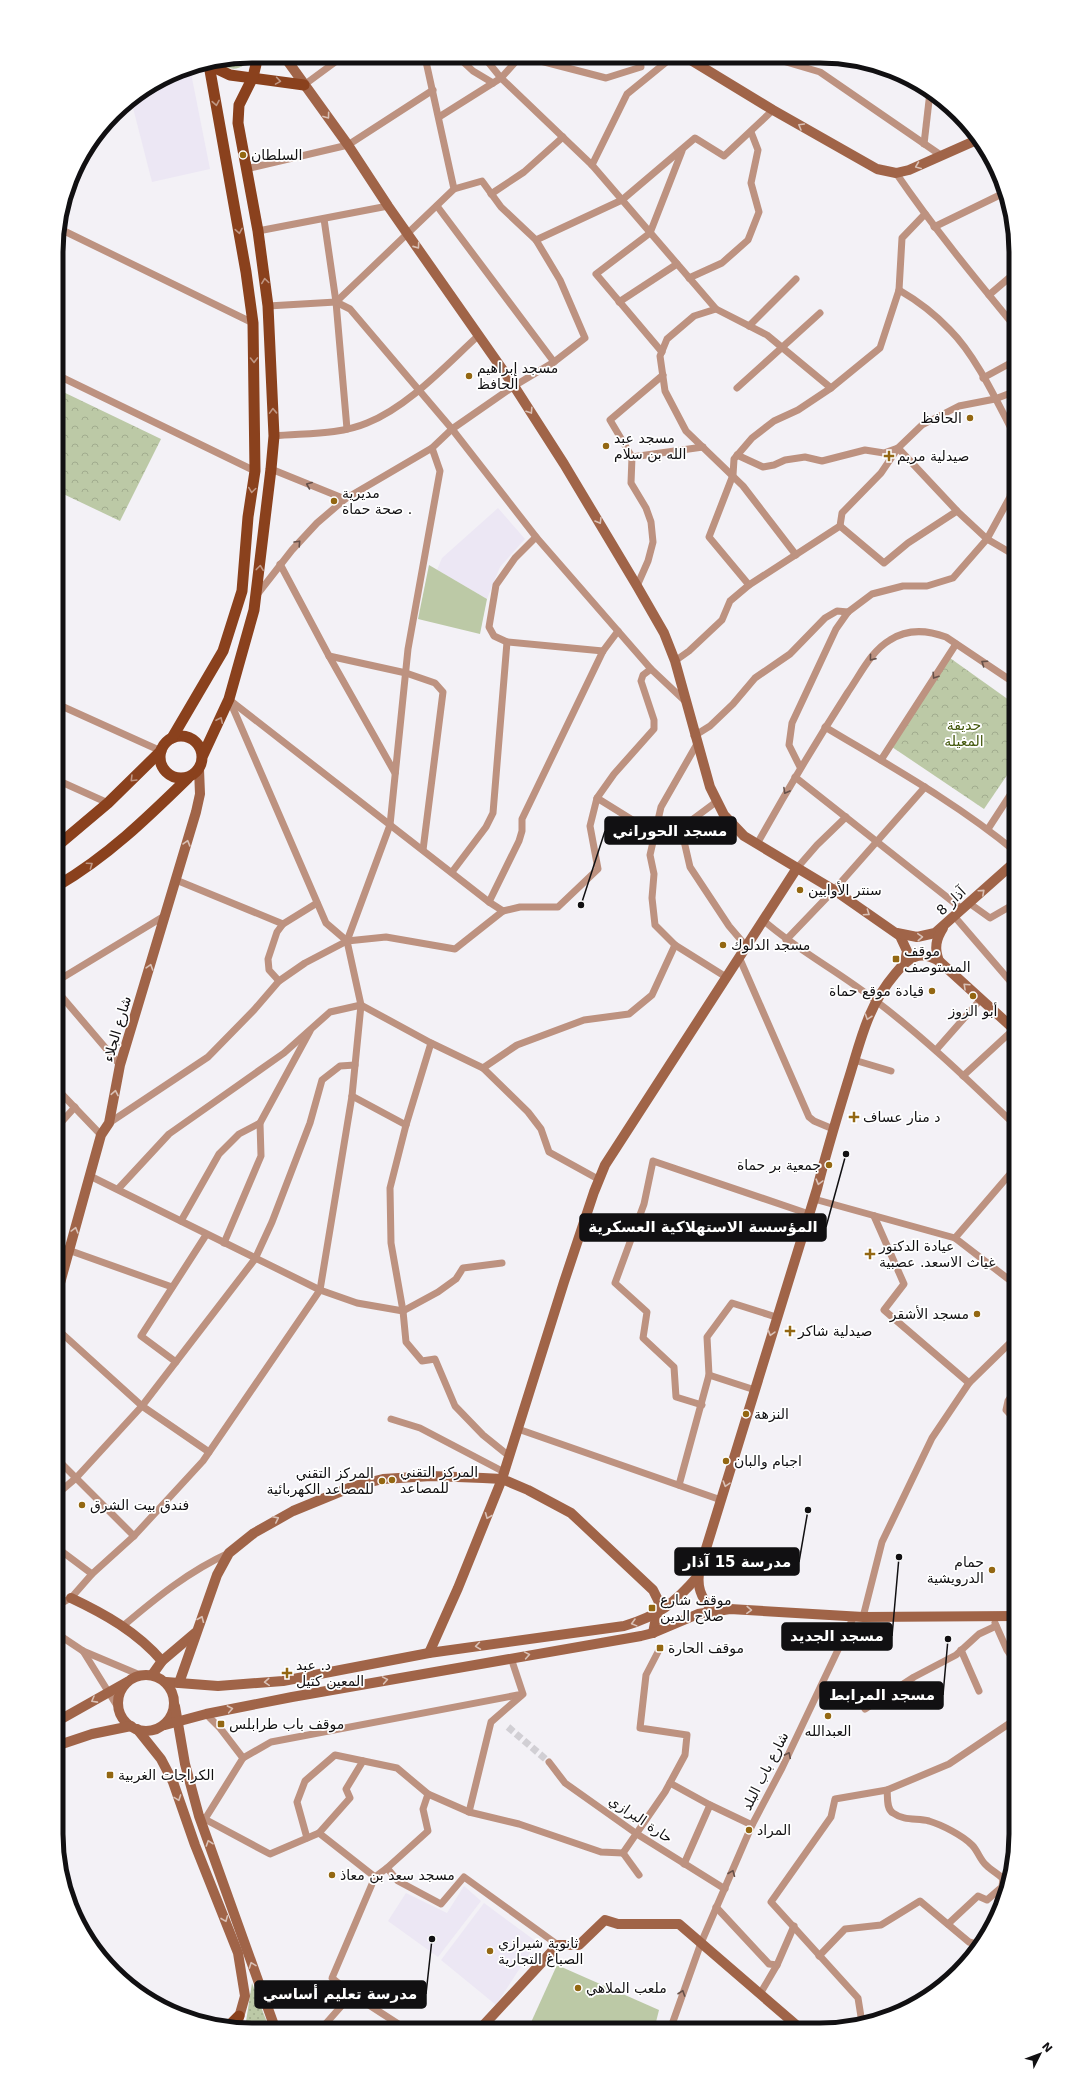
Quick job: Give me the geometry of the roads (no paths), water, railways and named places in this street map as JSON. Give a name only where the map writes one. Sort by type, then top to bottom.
[{"type":"main road","points":[[63,882],[107,853],[199,769],[203,755],[230,699],[256,596],[274,436],[268,306],[258,231],[238,123],[239,106],[253,77],[256,63]]},
{"type":"main road","points":[[289,63],[348,145],[388,206],[514,386],[564,464],[637,586],[664,633],[675,662],[695,740],[716,802],[733,826],[757,844],[834,890],[896,933],[906,946],[905,962]]},
{"type":"main road","points":[[697,63],[773,110],[877,169],[896,173],[909,170],[973,142]]},
{"type":"main road","points":[[214,67],[230,75],[304,85]]},
{"type":"main road","points":[[172,738],[222,651],[242,591],[248,517],[255,471],[253,323],[246,272],[210,68]]},
{"type":"main road","points":[[63,839],[108,803],[160,751],[167,741],[172,738],[186,736],[192,739],[198,743],[203,755]]},
{"type":"main road","points":[[160,751],[161,764],[169,775],[181,779],[188,778]]},
{"type":"main road","name":"شارع الجلاء","points":[[63,1274],[101,1135],[109,1123],[120,1065],[166,915],[200,794],[199,769]]},
{"type":"main road","name":"8 آذار","points":[[896,933],[917,938],[935,933],[943,928],[954,916],[1009,867]]},
{"type":"main road","points":[[429,1653],[458,1588],[503,1476],[598,1179],[612,1152],[797,868]]},
{"type":"main road","points":[[939,960],[936,954],[937,940],[943,928]]},
{"type":"main road","points":[[712,1610],[707,1605],[700,1592],[698,1576],[776,1317],[814,1199],[854,1060],[866,1021],[875,1000],[905,962],[910,958],[924,955],[930,956],[939,960],[1009,1025]]},
{"type":"main road","points":[[179,1683],[216,1575],[229,1553],[254,1533],[271,1522],[339,1491],[368,1482],[398,1477],[503,1476],[554,1502],[584,1524],[653,1590],[659,1602],[653,1633]]},
{"type":"main road","points":[[63,1718],[140,1675],[152,1675],[166,1682],[218,1686],[283,1681],[429,1653],[624,1626],[656,1615],[678,1599],[698,1576]]},
{"type":"main road","points":[[71,1598],[123,1626],[150,1648],[162,1661]]},
{"type":"main road","points":[[63,1744],[92,1734],[134,1728],[151,1731],[165,1724],[206,1714],[653,1633],[698,1614],[712,1610],[752,1610],[859,1617],[995,1622],[1009,1618]]},
{"type":"main road","points":[[152,1675],[162,1661],[195,1633]]},
{"type":"main road","points":[[128,1681],[122,1689],[118,1699],[119,1709],[126,1722],[134,1728],[161,1759],[173,1782],[195,1845],[238,1953],[245,1996],[237,2023]]},
{"type":"main road","points":[[166,1682],[171,1689],[175,1706],[185,1764],[273,2023]]},
{"type":"main road","points":[[165,1724],[172,1716],[175,1706]]},
{"type":"main road","points":[[486,2023],[558,1945],[579,1945],[605,1920],[618,1924],[679,1924],[794,2023]]},
{"type":"main road","points":[[233,2022],[239,2016]]},
{"type":"street","points":[[304,85],[334,63]]},
{"type":"street","points":[[426,63],[454,189]]},
{"type":"street","points":[[464,63],[473,71],[493,83]]},
{"type":"street","points":[[489,63],[501,78],[592,165],[716,309],[767,335],[831,388]]},
{"type":"street","points":[[439,117],[501,78],[514,63]]},
{"type":"street","points":[[548,63],[606,78],[641,67],[641,63]]},
{"type":"street","points":[[592,165],[627,94],[665,63]]},
{"type":"street","points":[[790,63],[820,72],[942,156]]},
{"type":"street","points":[[246,169],[348,145],[433,90]]},
{"type":"street","points":[[924,144],[929,98]]},
{"type":"street","points":[[536,240],[622,200],[695,138],[724,156],[773,110]]},
{"type":"street","points":[[689,278],[722,263],[748,240],[759,212],[751,183],[758,150],[751,132]]},
{"type":"street","points":[[491,194],[524,172],[563,137]]},
{"type":"street","points":[[662,352],[596,274],[650,233],[683,148]]},
{"type":"street","points":[[896,173],[934,226],[1009,319]]},
{"type":"street","points":[[256,596],[280,564],[313,528],[345,499],[432,448],[452,429],[514,386],[554,362],[585,338],[560,280],[536,240],[501,207],[482,181],[454,189],[336,302]]},
{"type":"street","points":[[934,226],[1000,195]]},
{"type":"street","points":[[258,231],[388,206]]},
{"type":"street","points":[[437,206],[554,362]]},
{"type":"street","points":[[750,585],[709,537],[733,475],[734,459],[752,438],[774,421],[798,410],[831,388],[880,348],[899,290],[902,238],[925,214]]},
{"type":"street","points":[[324,218],[336,302],[347,429]]},
{"type":"street","points":[[64,231],[253,323]]},
{"type":"street","points":[[619,302],[677,264]]},
{"type":"street","points":[[989,295],[1009,278]]},
{"type":"street","points":[[749,326],[796,279]]},
{"type":"street","points":[[899,290],[922,304],[951,330],[983,378],[1009,425]]},
{"type":"street","points":[[268,306],[336,302],[350,309],[452,429],[536,537],[651,669],[686,702]]},
{"type":"street","points":[[716,309],[694,316],[667,339],[660,356],[665,391],[686,431],[743,486],[796,555]]},
{"type":"street","points":[[737,388],[820,313]]},
{"type":"street","points":[[274,436],[347,429],[367,423],[394,409],[418,390],[479,335]]},
{"type":"street","points":[[983,378],[1009,364]]},
{"type":"street","points":[[637,586],[648,561],[653,542],[652,522],[646,508],[631,483],[632,457],[610,420],[663,375]]},
{"type":"street","points":[[63,377],[255,471]]},
{"type":"street","points":[[675,662],[722,620],[730,601],[750,585],[840,526],[842,513],[880,473],[898,448],[922,425],[959,406],[995,399],[1009,394]]},
{"type":"street","points":[[632,457],[703,447]]},
{"type":"street","points":[[63,1602],[71,1598],[92,1574],[134,1536],[209,1452],[320,1290],[352,1096],[361,1005],[347,941],[390,825],[408,649],[440,470],[432,448]]},
{"type":"street","points":[[737,455],[763,467],[774,465],[785,460],[805,457],[822,461],[865,450],[884,454],[898,448]]},
{"type":"street","points":[[898,448],[957,511],[987,539],[1009,552]]},
{"type":"street","points":[[271,470],[345,499]]},
{"type":"street","points":[[800,767],[789,745],[792,723],[836,629],[848,612],[872,594],[903,586],[927,586],[953,578],[987,539],[1009,504]]},
{"type":"street","points":[[840,526],[884,563],[908,543],[957,511]]},
{"type":"street","points":[[536,537],[514,558],[496,586],[489,627],[494,636],[507,642],[603,651]]},
{"type":"street","points":[[280,564],[329,656],[395,773]]},
{"type":"street","points":[[726,977],[675,946],[655,925],[652,898],[654,874],[650,855],[661,808],[695,740],[733,704],[755,678],[790,654],[824,618],[837,611],[848,612]]},
{"type":"street","points":[[489,902],[519,841],[522,831],[522,819],[603,651],[618,631]]},
{"type":"street","points":[[757,844],[794,777],[825,727],[869,660],[889,641],[907,633],[927,632],[946,637],[1009,679]]},
{"type":"street","points":[[452,872],[486,827],[493,813],[507,642]]},
{"type":"street","points":[[881,760],[956,644]]},
{"type":"street","points":[[329,656],[406,672],[435,683],[443,692],[423,850]]},
{"type":"street","points":[[109,1123],[208,1057],[279,982],[305,963],[347,941],[386,936],[456,949],[504,911],[520,907],[558,907],[598,869],[590,826],[596,798],[614,774],[654,729],[654,720],[641,680],[643,675],[651,669]]},
{"type":"street","points":[[230,699],[489,902],[504,911]]},
{"type":"street","points":[[230,699],[326,923],[347,941]]},
{"type":"street","points":[[63,707],[160,751]]},
{"type":"street","points":[[825,727],[925,786],[988,829],[1009,846]]},
{"type":"street","points":[[794,777],[876,842],[966,906],[990,918],[1009,907]]},
{"type":"street","points":[[63,783],[108,803]]},
{"type":"street","points":[[786,940],[834,890],[925,786]]},
{"type":"street","points":[[988,829],[1009,797]]},
{"type":"street","points":[[596,798],[655,834]]},
{"type":"street","points":[[716,802],[681,828],[690,867],[728,926],[746,946]]},
{"type":"street","points":[[797,868],[846,817]]},
{"type":"street","points":[[176,880],[283,924]]},
{"type":"street","points":[[279,982],[269,970],[268,959],[272,944],[283,924],[317,903]]},
{"type":"street","points":[[63,977],[166,915]]},
{"type":"street","points":[[954,916],[1009,980]]},
{"type":"street","points":[[762,920],[786,940],[875,1000],[936,1050],[1009,1119]]},
{"type":"street","points":[[483,1068],[517,1045],[584,1020],[629,1014],[652,995],[675,946]]},
{"type":"street","points":[[739,957],[809,1117],[814,1121],[833,1129]]},
{"type":"street","points":[[63,998],[120,1065]]},
{"type":"street","points":[[936,1050],[981,999]]},
{"type":"street","points":[[118,1189],[169,1134],[284,1053],[313,1025],[330,1012],[361,1005],[431,1043],[483,1068],[528,1112],[541,1129],[549,1152],[598,1179]]},
{"type":"street","points":[[224,1243],[261,1156],[260,1123],[313,1025]]},
{"type":"street","points":[[963,1076],[1009,1035]]},
{"type":"street","points":[[431,1043],[406,1126],[390,1188],[391,1243],[403,1311],[406,1342],[422,1361],[435,1359],[455,1406],[483,1435],[509,1456]]},
{"type":"street","points":[[854,1060],[891,1071]]},
{"type":"street","points":[[63,1489],[76,1478],[142,1406],[255,1258],[280,1201],[310,1123],[322,1080],[340,1066],[355,1065]]},
{"type":"street","points":[[63,1096],[101,1135]]},
{"type":"street","points":[[352,1096],[406,1126]]},
{"type":"street","points":[[63,1120],[75,1107]]},
{"type":"street","points":[[181,1221],[219,1154],[239,1134],[260,1123]]},
{"type":"street","points":[[702,1405],[676,1397],[674,1367],[643,1338],[647,1312],[615,1283],[644,1204],[653,1161],[809,1214]]},
{"type":"street","points":[[955,1238],[1009,1175]]},
{"type":"street","points":[[90,1176],[206,1235],[320,1290],[357,1303],[403,1311],[438,1292],[456,1279],[463,1268],[502,1263]]},
{"type":"street","points":[[814,1199],[955,1238],[1009,1280]]},
{"type":"street","points":[[874,1216],[904,1284],[884,1310],[969,1383]]},
{"type":"street","points":[[176,1362],[141,1336],[206,1235]]},
{"type":"street","points":[[63,1248],[172,1288]]},
{"type":"street","points":[[679,1485],[709,1375],[708,1337],[732,1303],[776,1317]]},
{"type":"street","points":[[63,1335],[142,1406],[209,1452]]},
{"type":"street","name":"شارع باب البلد","points":[[672,2023],[701,1943],[752,1825],[859,1617],[882,1542],[932,1438],[969,1383],[1009,1344]]},
{"type":"street","points":[[709,1375],[755,1390]]},
{"type":"street","points":[[1009,1400],[1006,1410],[1009,1414]]},
{"type":"street","points":[[391,1419],[420,1428],[503,1476]]},
{"type":"street","points":[[518,1429],[721,1500]]},
{"type":"street","points":[[63,1465],[134,1536]]},
{"type":"street","points":[[63,1552],[92,1574]]},
{"type":"street","points":[[123,1626],[168,1588],[229,1553]]},
{"type":"street","points":[[865,1709],[893,1689],[956,1655],[995,1622],[1009,1653]]},
{"type":"street","points":[[63,1638],[83,1651],[140,1675]]},
{"type":"street","points":[[623,1852],[637,1834],[670,1784],[685,1755],[687,1734],[640,1728],[646,1675],[660,1648]]},
{"type":"street","points":[[961,1650],[979,1691]]},
{"type":"street","points":[[83,1651],[119,1709]]},
{"type":"street","points":[[512,1658],[523,1694]]},
{"type":"street","points":[[363,1761],[346,1789],[350,1798],[319,1833],[270,1854],[202,1817],[243,1758],[271,1742],[523,1694]]},
{"type":"street","points":[[469,1812],[491,1722],[523,1694]]},
{"type":"street","points":[[206,1714],[220,1728],[243,1758]]},
{"type":"street","points":[[861,2018],[858,1998],[771,1902],[831,1817],[835,1799],[887,1790],[949,1764],[1009,1724]]},
{"type":"street","points":[[307,1838],[297,1802],[305,1781],[335,1755],[397,1768],[428,1794],[469,1812],[519,1824],[601,1852],[623,1852]]},
{"type":"street","name":"حارة البرازي","points":[[549,1762],[564,1783],[637,1834],[725,1889]]},
{"type":"street","points":[[670,1784],[752,1825]]},
{"type":"street","points":[[887,1790],[888,1807],[893,1813],[904,1818],[927,1820],[966,1840],[972,1845],[984,1864],[1004,1878]]},
{"type":"street","points":[[397,2023],[352,1994],[332,1978],[375,1877],[428,1831],[423,1809],[428,1794]]},
{"type":"street","points":[[684,1864],[710,1805]]},
{"type":"street","points":[[319,1833],[375,1877]]},
{"type":"street","points":[[623,1852],[639,1876]]},
{"type":"street","points":[[387,1868],[398,1881],[441,1904],[464,1877],[558,1945]]},
{"type":"street","points":[[948,1924],[978,1896],[987,1900],[1002,1887]]},
{"type":"street","points":[[819,1956],[846,1929],[882,1925],[920,1901],[969,1942],[974,1943]]},
{"type":"street","points":[[716,1907],[769,1964],[777,1966]]},
{"type":"street","points":[[760,1994],[777,1966],[794,1926]]},
{"type":"street","points":[[326,2023],[352,1994]]},
{"type":"tunnel","points":[[508,1727],[549,1762]]},
{"type":"place","name":"السلطان","points":[[243,155]]},
{"type":"place","name":"مسجد إبراهيم الحافظ","points":[[469,376]]},
{"type":"place","name":"الحافظ","points":[[970,418]]},
{"type":"place","name":"مسجد عبد الله بن سلام","points":[[606,446]]},
{"type":"place","name":"صيدلية مريم","points":[[889,456]]},
{"type":"place","name":"مديرية صحة حماة .","points":[[334,501]]},
{"type":"place","name":"سنتر الأوابين","points":[[800,890]]},
{"type":"place","name":"مسجد الحوراني","points":[[581,905]]},
{"type":"place","name":"مسجد الدلوك","points":[[723,945]]},
{"type":"place","name":"موقف المستوصف","points":[[896,959]]},
{"type":"place","name":"قيادة موقع حماة","points":[[932,991]]},
{"type":"place","name":"أبو الزوز","points":[[973,996]]},
{"type":"place","name":"د منار عساف","points":[[854,1117]]},
{"type":"place","name":"المؤسسة الاستهلاكية العسكرية","points":[[846,1154]]},
{"type":"place","name":"جمعية بر حماة","points":[[829,1165]]},
{"type":"place","name":"عيادة الدكتور غياث الاسعد. عصبية","points":[[870,1254]]},
{"type":"place","name":"مسجد الأشقر","points":[[977,1314]]},
{"type":"place","name":"صيدلية شاكر","points":[[790,1331]]},
{"type":"place","name":"النزهة","points":[[746,1414]]},
{"type":"place","name":"اجبام والبان","points":[[726,1461]]},
{"type":"place","name":"المركز التقني للمصاعد","points":[[392,1480]]},
{"type":"place","name":"المركز التقني للمصاعد الكهربائية","points":[[382,1481]]},
{"type":"place","name":"فندق بيت الشرق","points":[[82,1505]]},
{"type":"place","name":"مدرسة 15 آذار","points":[[808,1510]]},
{"type":"place","name":"مسجد الجديد","points":[[899,1557]]},
{"type":"place","name":"حمام الدرويشية","points":[[992,1570]]},
{"type":"place","name":"موقف شارع صلاح الدين","points":[[652,1608]]},
{"type":"place","name":"مسجد المرابط","points":[[948,1639]]},
{"type":"place","name":"موقف الحارة","points":[[660,1648]]},
{"type":"place","name":"د. عبد المعين كتيل","points":[[287,1673]]},
{"type":"place","name":"العبدالله","points":[[828,1716]]},
{"type":"place","name":"موقف باب طرابلس","points":[[221,1724]]},
{"type":"place","name":"الكراجات الغربية","points":[[110,1775]]},
{"type":"place","name":"المراد","points":[[749,1830]]},
{"type":"place","name":"مسجد سعد بن معاذ","points":[[332,1875]]},
{"type":"place","name":"مدرسة تعليم أساسي","points":[[432,1939]]},
{"type":"place","name":"ثانوية شيرازي الصباغ التجارية","points":[[490,1951]]},
{"type":"place","name":"ملعب الملاهي","points":[[578,1988]]},
{"type":"park label","name":"حديقة المغيلة","points":[[964,734]]}]
